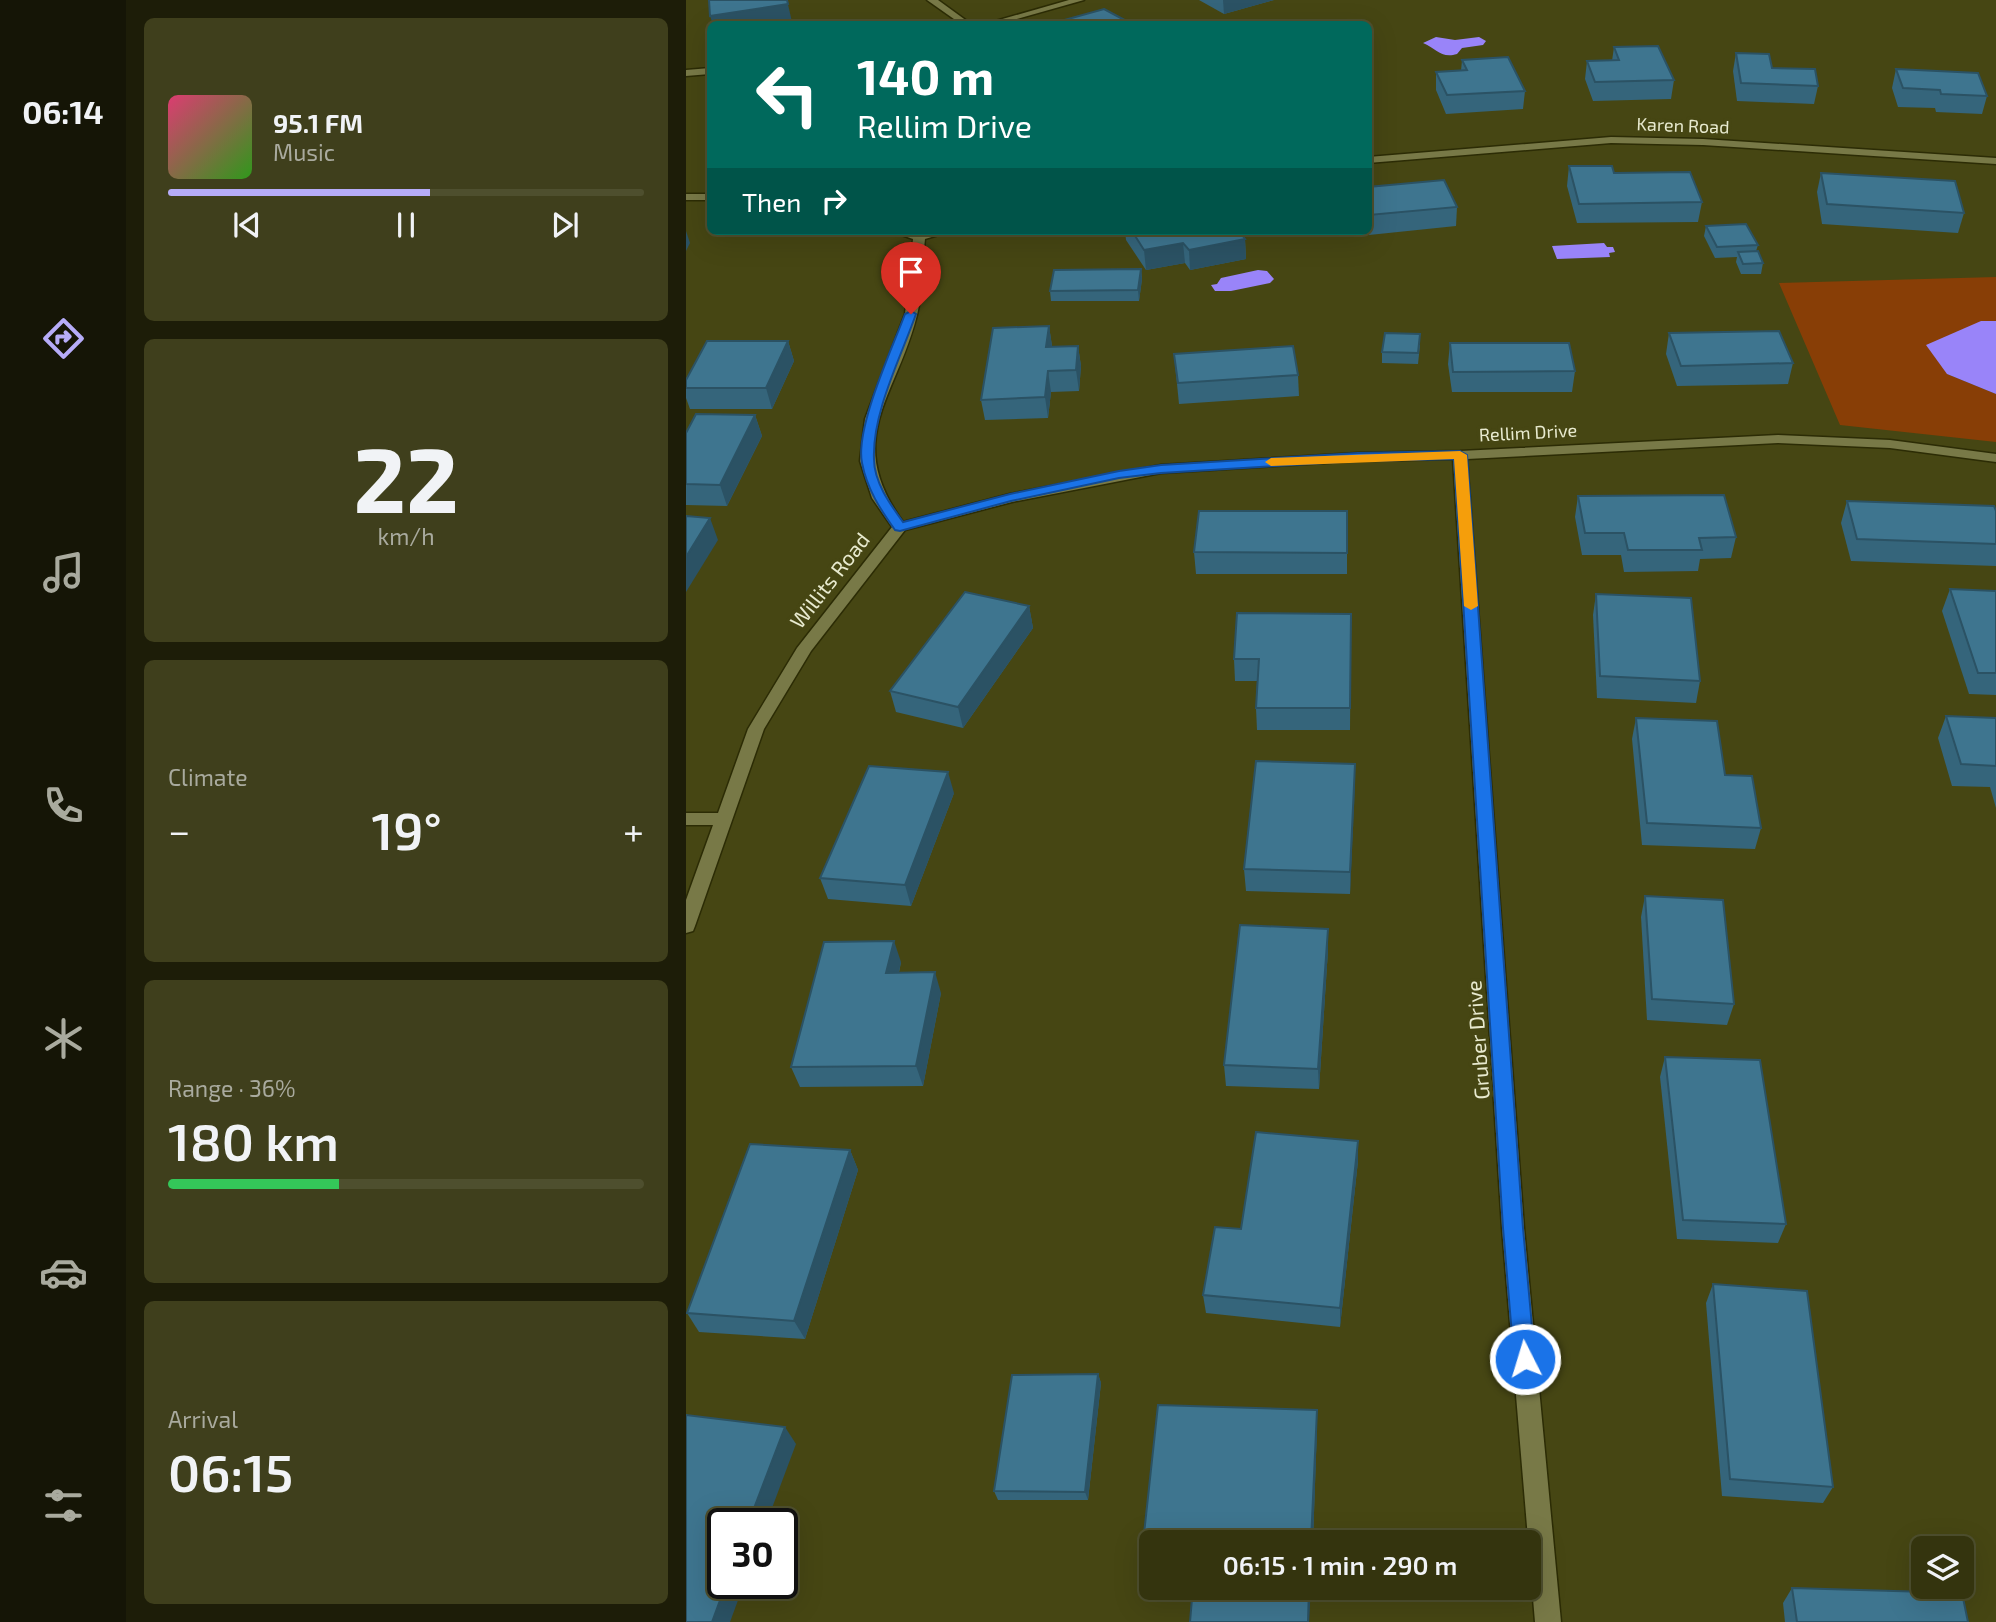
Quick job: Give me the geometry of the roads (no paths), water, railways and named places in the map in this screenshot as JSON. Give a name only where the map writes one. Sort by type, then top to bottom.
[{"type":"street","points":[[932,0],[961,21]]},
{"type":"street","points":[[1001,21],[1079,0]]},
{"type":"street","points":[[686,73],[707,71]]},
{"type":"street","name":"Karen Road","points":[[1372,160],[1611,140],[1703,142],[1996,161]]},
{"type":"street","points":[[686,197],[707,197]]},
{"type":"street","points":[[911,235],[928,235]]},
{"type":"street","name":"Willits Road","points":[[686,926],[756,729],[805,648],[900,527],[879,498],[867,461],[872,419],[911,314],[919,237]]},
{"type":"street","name":"Rellim Drive","points":[[900,527],[1010,498],[1161,469],[1358,457],[1460,455],[1778,439],[1890,444],[1996,458]]},
{"type":"street","name":"Gruber Drive","points":[[1460,455],[1513,1228],[1548,1622]]},
{"type":"street","points":[[686,819],[724,819]]}]
